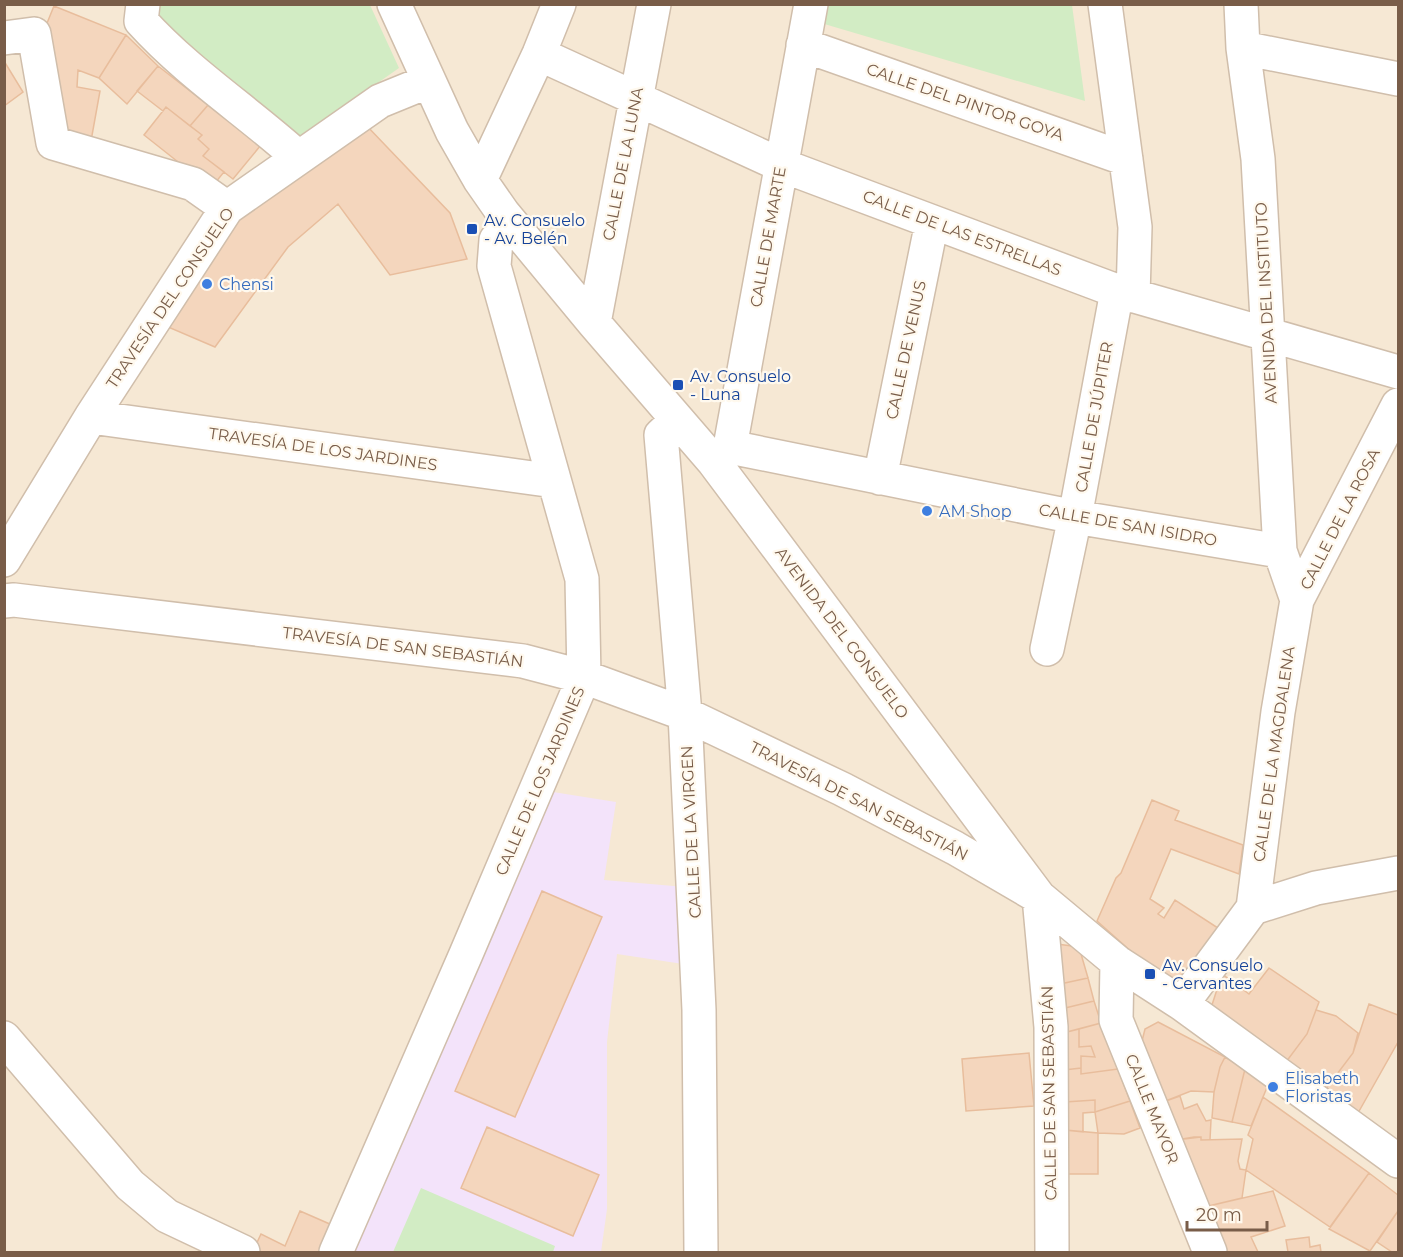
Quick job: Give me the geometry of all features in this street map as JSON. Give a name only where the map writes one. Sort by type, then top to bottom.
[{"type":"street","points":[[143,4],[141,21],[160,42],[203,80],[275,136],[298,158]]},
{"type":"street","name":"AVENIDA DEL CONSUELO","points":[[394,4],[452,131],[480,180],[511,223],[677,420],[722,455],[1039,897],[1117,962],[1182,1004],[1398,1161]]},
{"type":"street","points":[[480,180],[540,54],[559,4]]},
{"type":"street","name":"CALLE DE LA LUNA","points":[[594,324],[654,4]]},
{"type":"street","name":"CALLE DE MARTE","points":[[722,455],[811,4]]},
{"type":"street","points":[[1105,4],[1135,227],[1124,293]]},
{"type":"street","name":"AVENIDA DEL INSTITUTO","points":[[1240,4],[1243,48],[1258,159],[1280,551],[1297,600]]},
{"type":"street","points":[[4,38],[34,34],[53,143],[193,184],[227,208]]},
{"type":"street","name":"CALLE DEL PINTOR GOYA","points":[[803,45],[1126,159]]},
{"type":"street","points":[[1243,48],[1398,79]]},
{"type":"street","name":"CALLE DE LAS ESTRELLAS","points":[[540,54],[781,165],[932,222],[1124,293],[1398,372]]},
{"type":"street","name":"TRAVESÍA DEL CONSUELO","points":[[4,560],[92,417],[227,208],[380,101],[429,81]]},
{"type":"street","name":"CALLE DE VENUS","points":[[880,478],[932,222]]},
{"type":"street","name":"CALLE DE LOS JARDINES","points":[[336,1252],[584,677],[582,579],[494,266],[496,240],[511,223]]},
{"type":"street","name":"CALLE DE JÚPITER","points":[[1047,649],[1124,293]]},
{"type":"street","name":"CALLE DE LA ROSA","points":[[1297,600],[1398,405]]},
{"type":"street","name":"TRAVESÍA DE LOS JARDINES","points":[[92,417],[554,481]]},
{"type":"street","name":"CALLE DE LA VIRGEN","points":[[677,420],[661,435],[686,714],[699,1010],[701,1252]]},
{"type":"street","name":"CALLE DE SAN ISIDRO","points":[[722,455],[880,478],[1075,517],[1280,551]]},
{"type":"street","name":"TRAVESÍA DE SAN SEBASTIÁN","points":[[4,601],[14,600],[523,661],[584,677],[686,714],[842,789],[955,848],[1039,897]]},
{"type":"street","name":"CALLE DE LA MAGDALENA","points":[[1253,908],[1278,712],[1297,600]]},
{"type":"street","points":[[1182,1004],[1253,908],[1316,888],[1398,873]]},
{"type":"street","name":"CALLE DE SAN SEBASTIÁN","points":[[1039,897],[1051,1027],[1053,1252]]},
{"type":"street","name":"CALLE MAYOR","points":[[1117,962],[1116,1020],[1210,1252]]},
{"type":"street","points":[[4,1038],[130,1185],[167,1216],[243,1252]]},
{"type":"shaded area","points":[[5,5],[1398,5],[1398,1252],[5,1252]]},
{"type":"shaded area","points":[[553,792],[616,802],[604,880],[685,887],[683,964],[617,954],[607,1042],[607,1209],[601,1252],[352,1252]]},
{"type":"green space","points":[[151,5],[370,5],[399,68],[295,141],[149,17]]},
{"type":"green space","points":[[824,5],[1072,5],[1085,101],[821,23]]},
{"type":"green space","points":[[421,1188],[555,1246],[553,1252],[393,1252]]},
{"type":"building","points":[[54,6],[126,35],[99,78],[78,70],[77,87],[100,91],[91,141],[59,130],[45,28]]},
{"type":"building","points":[[126,35],[158,66],[127,104],[99,78]]},
{"type":"building","points":[[4,61],[23,92],[4,106]]},
{"type":"building","points":[[158,66],[208,105],[190,126],[166,107],[163,111],[137,91]]},
{"type":"building","points":[[208,105],[261,145],[233,179],[203,156],[209,149],[198,139],[202,135],[190,126]]},
{"type":"building","points":[[166,107],[202,135],[198,139],[209,149],[203,156],[224,172],[211,188],[144,135]]},
{"type":"building","points":[[365,124],[450,213],[467,259],[390,275],[338,204],[288,247],[215,347],[161,324],[233,214]]},
{"type":"building","points":[[1152,800],[1179,811],[1175,820],[1243,845],[1239,874],[1171,849],[1150,899],[1164,908],[1158,914],[1164,918],[1175,900],[1221,930],[1178,984],[1133,953],[1097,921],[1116,878],[1121,873]]},
{"type":"building","points":[[542,891],[602,917],[515,1117],[455,1091]]},
{"type":"building","points":[[1057,944],[1079,947],[1088,978],[1060,984]]},
{"type":"building","points":[[1269,968],[1319,1002],[1307,1034],[1286,1062],[1211,1008],[1222,974],[1249,994]]},
{"type":"building","points":[[1088,978],[1094,1001],[1061,1009],[1060,984]]},
{"type":"building","points":[[1094,1001],[1101,1023],[1063,1033],[1061,1009]]},
{"type":"building","points":[[1369,1004],[1398,1015],[1398,1042],[1358,1113],[1325,1090],[1353,1053]]},
{"type":"building","points":[[1316,1010],[1336,1016],[1358,1033],[1353,1053],[1325,1090],[1286,1062],[1307,1034]]},
{"type":"building","points":[[1158,1022],[1225,1057],[1214,1092],[1191,1091],[1163,1102],[1142,1041],[1145,1029]]},
{"type":"building","points":[[1101,1023],[1118,1069],[1081,1074],[1081,1056],[1095,1057],[1091,1046],[1079,1047],[1079,1029]]},
{"type":"building","points":[[1079,1029],[1079,1047],[1091,1046],[1095,1057],[1081,1056],[1081,1068],[1064,1070],[1063,1033]]},
{"type":"building","points":[[1029,1053],[1034,1106],[966,1111],[962,1059]]},
{"type":"building","points":[[1225,1057],[1245,1069],[1232,1122],[1212,1118],[1214,1092]]},
{"type":"building","points":[[1081,1068],[1081,1074],[1118,1069],[1130,1101],[1095,1112],[1095,1100],[1065,1102],[1064,1070]]},
{"type":"building","points":[[1245,1069],[1268,1085],[1251,1126],[1232,1122]]},
{"type":"building","points":[[1180,1096],[1184,1109],[1197,1104],[1206,1121],[1211,1120],[1210,1140],[1201,1140],[1201,1137],[1176,1140],[1163,1102]]},
{"type":"building","points":[[1263,1097],[1369,1173],[1330,1227],[1246,1170],[1253,1139],[1248,1135]]},
{"type":"building","points":[[1095,1100],[1095,1112],[1083,1113],[1083,1132],[1065,1130],[1065,1102]]},
{"type":"building","points":[[1130,1101],[1140,1128],[1124,1134],[1098,1133],[1095,1112]]},
{"type":"building","points":[[487,1127],[599,1175],[573,1236],[461,1188]]},
{"type":"building","points":[[1065,1130],[1098,1133],[1098,1174],[1065,1174]]},
{"type":"building","points":[[1201,1137],[1201,1140],[1242,1139],[1238,1161],[1240,1169],[1246,1170],[1242,1198],[1200,1208],[1176,1140]]},
{"type":"building","points":[[1369,1173],[1398,1195],[1398,1211],[1370,1251],[1329,1229]]},
{"type":"building","points":[[1273,1191],[1285,1226],[1251,1237],[1258,1252],[1216,1252],[1200,1208]]},
{"type":"building","points":[[300,1211],[332,1225],[320,1252],[262,1252],[254,1249],[261,1234],[285,1246]]},
{"type":"building","points":[[1398,1211],[1398,1252],[1392,1252],[1377,1242]]},
{"type":"building","points":[[1309,1237],[1310,1247],[1320,1245],[1321,1252],[1288,1252],[1286,1240]]},
{"type":"place","name":"Av. Consuelo - Av. Belén","points":[[472,229]]},
{"type":"place","name":"Chensi","points":[[207,284]]},
{"type":"place","name":"Av. Consuelo - Luna","points":[[678,385]]},
{"type":"place","name":"AM Shop","points":[[927,511]]},
{"type":"place","name":"Av. Consuelo - Cervantes","points":[[1150,974]]},
{"type":"place","name":"Elisabeth Floristas","points":[[1273,1087]]}]
